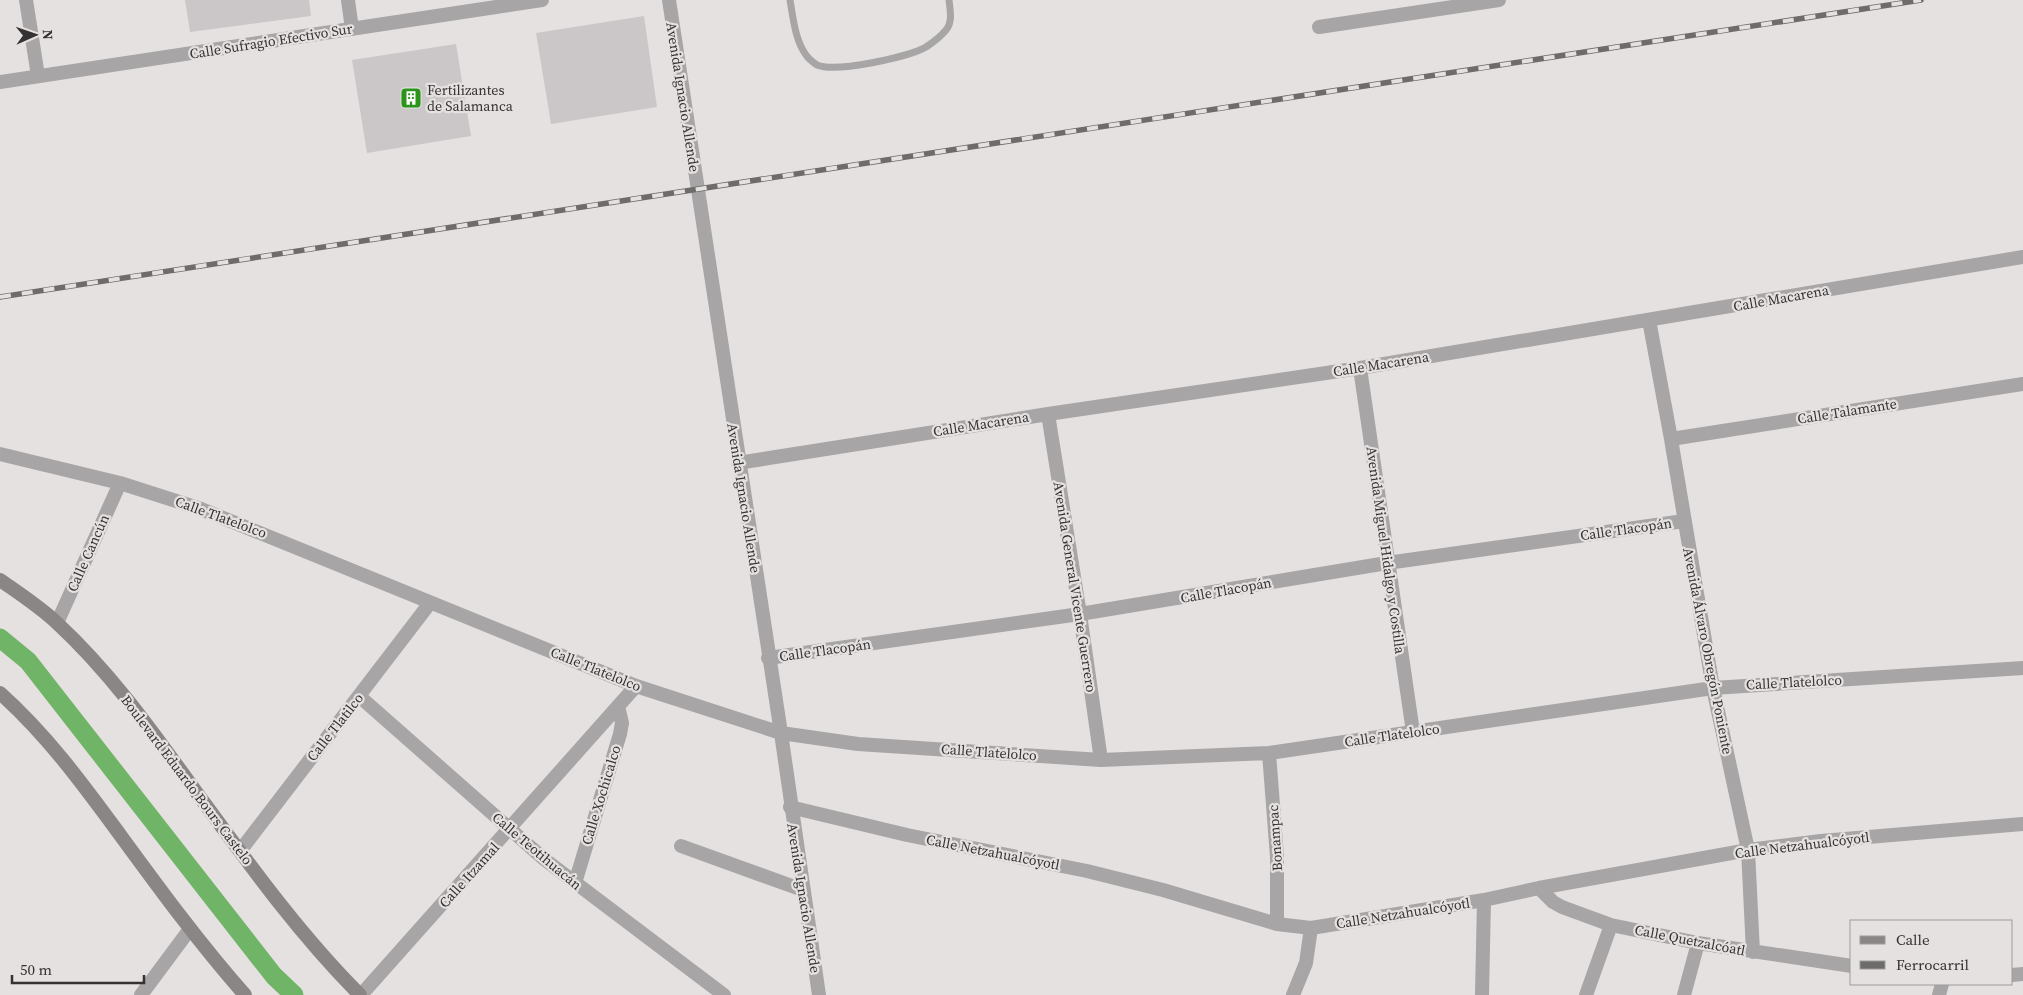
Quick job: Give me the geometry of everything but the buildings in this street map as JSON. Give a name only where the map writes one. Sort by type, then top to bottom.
[{"type":"main road","name":"Boulevard Eduardo Bours Castelo","points":[[0,580],[28,599],[57,623],[98,666],[143,719],[240,851],[307,937],[335,970],[360,995]]},
{"type":"main road","points":[[0,693],[51,744],[190,930],[245,995]]},
{"type":"street","points":[[26,0],[38,76]]},
{"type":"street","points":[[348,0],[352,29]]},
{"type":"street","name":"Calle Sufragio Efectivo Sur","points":[[0,82],[542,0]]},
{"type":"street","name":"Avenida Ignacio Allende","points":[[668,0],[781,733],[790,807],[819,995]]},
{"type":"street","points":[[1319,27],[1421,6],[1499,0]]},
{"type":"street","name":"Calle Macarena","points":[[738,463],[1048,414],[1360,368],[2023,257]]},
{"type":"street","name":"Avenida Álvaro Obregón Poniente","points":[[1649,320],[1713,688],[1748,850],[1753,952]]},
{"type":"street","name":"Avenida Miguel Hidalgo y Costilla","points":[[1360,368],[1412,732]]},
{"type":"street","name":"Calle Talamante","points":[[1671,439],[2023,384]]},
{"type":"street","name":"Avenida General Vicente Guerrero","points":[[1048,414],[1080,614],[1100,760]]},
{"type":"street","name":"Calle Tlatelolco","points":[[0,454],[120,483],[201,509],[636,686],[781,733],[858,744],[1100,760],[1269,753],[1713,688],[2023,668]]},
{"type":"street","name":"Calle Cancún","points":[[57,623],[120,483]]},
{"type":"street","name":"Calle Tlacopán","points":[[768,658],[1080,614],[1387,563],[1684,521]]},
{"type":"street","name":"Calle Tlatilco","points":[[240,851],[430,603]]},
{"type":"street","name":"Calle Itzamal","points":[[360,995],[636,686]]},
{"type":"street","name":"Calle Teotihuacán","points":[[359,696],[510,829],[575,883],[724,995]]},
{"type":"street","name":"Calle Xochicalco","points":[[575,883],[618,741],[622,723],[618,706]]},
{"type":"street","name":"Bonampac","points":[[1269,753],[1277,857],[1277,924]]},
{"type":"street","name":"Calle Netzahualcóyotl","points":[[790,807],[907,835],[1087,871],[1163,890],[1277,924],[1311,928],[1484,900],[1539,888],[1748,850],[1821,841],[2023,824]]},
{"type":"street","points":[[681,846],[803,890]]},
{"type":"street","name":"Calle Quetzalcóatl","points":[[1539,888],[1562,907],[1610,925],[1698,943],[1850,966]]},
{"type":"street","points":[[1482,995],[1484,900]]},
{"type":"street","points":[[1586,995],[1610,925]]},
{"type":"street","points":[[1293,995],[1306,963],[1311,928]]},
{"type":"street","points":[[141,995],[190,930]]},
{"type":"street","points":[[1684,995],[1698,943]]},
{"type":"lane","points":[[790,0],[798,36],[806,56],[818,65],[831,67],[896,58],[925,47],[947,29],[950,20],[949,0]]},
{"type":"waterway","points":[[0,638],[28,661],[274,976],[294,995]]},
{"type":"railway","points":[[0,297],[1921,0]]},
{"type":"place","name":"Fertilizantes de Salamanca","points":[[411,98]]}]
